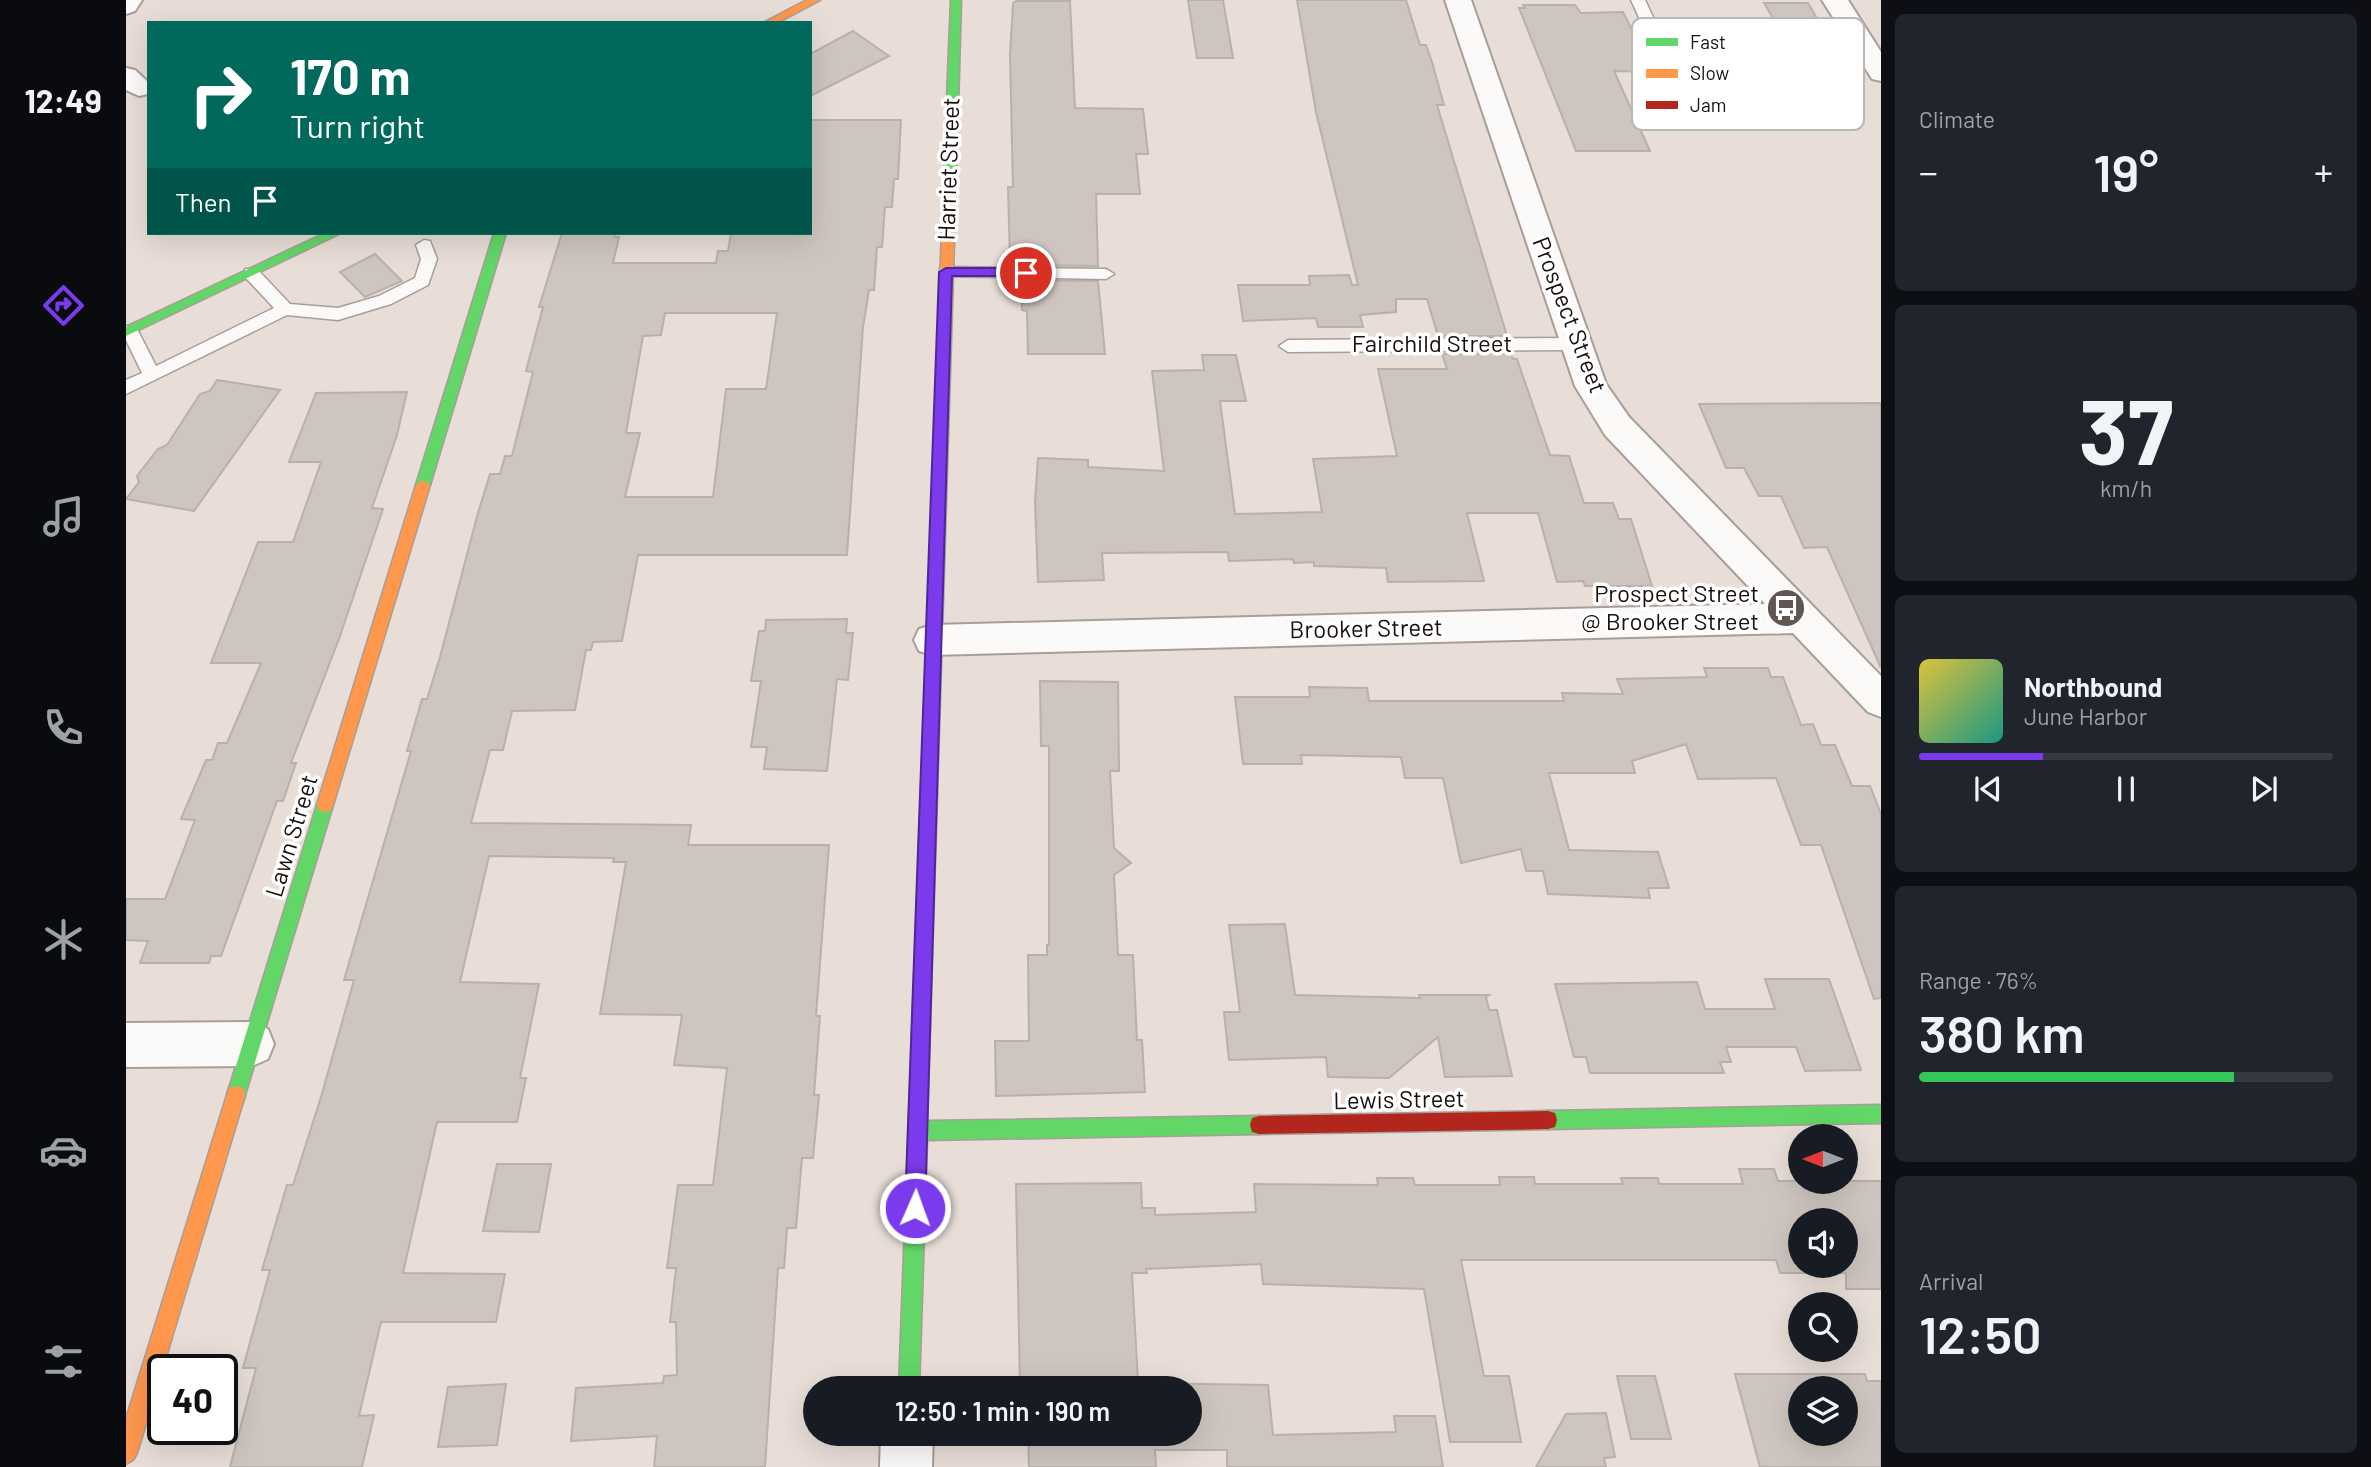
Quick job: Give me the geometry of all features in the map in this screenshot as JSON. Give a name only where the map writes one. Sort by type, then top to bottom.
[{"type":"street","points":[[126,6],[129,0]]},
{"type":"street","points":[[772,21],[815,0]]},
{"type":"street","name":"Harriet Street","points":[[909,1376],[932,640],[956,0]]},
{"type":"street","name":"Prospect Street","points":[[1458,0],[1591,386],[1617,426],[1881,701]]},
{"type":"street","points":[[1835,0],[1846,18]]},
{"type":"street","points":[[1864,46],[1881,73]]},
{"type":"street","points":[[128,332],[331,235]]},
{"type":"street","name":"Lawn Street","points":[[126,1453],[499,235]]},
{"type":"street","name":"Brooker Street","points":[[932,640],[1800,618]]},
{"type":"street","points":[[126,1045],[252,1044]]},
{"type":"street","name":"Lewis Street","points":[[918,1131],[1881,1114]]},
{"type":"street","points":[[906,1467],[907,1446]]},
{"type":"lane","points":[[1637,0],[1646,18]]},
{"type":"lane","points":[[126,388],[285,309],[338,314],[385,300],[422,281],[429,259],[424,245]]},
{"type":"lane","points":[[946,272],[1106,274]]},
{"type":"lane","points":[[251,273],[285,309]]},
{"type":"lane","points":[[128,332],[152,375]]},
{"type":"lane","name":"Fairchild Street","points":[[1288,346],[1576,344]]},
{"type":"building","points":[[1188,0],[1223,0],[1233,58],[1197,58]]},
{"type":"building","points":[[1297,0],[1406,0],[1420,45],[1426,45],[1432,62],[1444,105],[1437,105],[1507,336],[1438,336],[1427,299],[1396,299],[1396,312],[1360,315],[1363,327],[1318,327],[1316,318],[1243,321],[1238,285],[1310,285],[1309,276],[1349,275],[1352,285],[1358,285],[1316,112]]},
{"type":"building","points":[[1070,1],[1075,108],[1143,109],[1148,154],[1136,154],[1140,194],[1096,194],[1098,266],[1016,265],[1016,260],[1010,260],[1008,187],[1013,187],[1010,56],[1013,3]]},
{"type":"building","points":[[1764,3],[1808,3],[1817,18],[1773,18]]},
{"type":"building","points":[[1523,5],[1575,5],[1581,13],[1623,12],[1632,30],[1632,71],[1614,71],[1632,111],[1632,130],[1641,130],[1650,151],[1576,151],[1519,8],[1525,8]]},
{"type":"building","points":[[853,31],[889,56],[812,95],[812,53]]},
{"type":"building","points":[[812,120],[901,120],[898,179],[894,179],[892,207],[885,207],[882,247],[877,247],[874,290],[869,290],[863,327],[847,555],[638,555],[622,641],[593,642],[591,650],[586,650],[575,710],[512,711],[503,750],[490,750],[471,823],[691,825],[688,845],[829,845],[816,1016],[820,1016],[814,1095],[819,1095],[813,1158],[802,1158],[796,1228],[787,1228],[784,1268],[778,1268],[765,1467],[654,1467],[657,1436],[571,1441],[576,1388],[663,1383],[664,1376],[677,1375],[676,1322],[670,1322],[676,1268],[667,1268],[678,1185],[713,1185],[727,1068],[674,1065],[682,1015],[600,1014],[626,862],[613,862],[614,858],[489,856],[460,982],[539,984],[520,1078],[526,1078],[517,1122],[437,1122],[403,1273],[505,1274],[496,1322],[381,1322],[359,1416],[374,1415],[362,1467],[230,1467],[238,1445],[256,1368],[243,1368],[270,1270],[262,1270],[287,1185],[293,1185],[321,1097],[354,980],[344,980],[411,751],[407,751],[422,699],[427,699],[440,657],[478,513],[490,474],[500,474],[505,456],[512,456],[533,372],[526,371],[543,307],[539,307],[561,235],[616,235],[619,237],[613,263],[716,263],[718,251],[728,251],[731,235],[812,235]],"holes":[[[665,313],[777,313],[766,389],[726,389],[713,497],[625,497],[640,433],[626,433],[643,336],[661,335]]]},
{"type":"building","points":[[375,254],[402,281],[365,297],[340,272]]},
{"type":"building","points":[[1017,280],[1098,281],[1105,354],[1028,354],[1027,311],[1022,310],[1022,300],[1017,300]]},
{"type":"building","points":[[1511,353],[1513,359],[1517,359],[1550,455],[1569,456],[1584,503],[1613,503],[1619,519],[1631,519],[1652,586],[1585,586],[1583,581],[1557,582],[1538,513],[1467,513],[1484,581],[1388,582],[1386,568],[1314,566],[1314,562],[1294,563],[1293,559],[1229,561],[1228,552],[1102,553],[1104,580],[1038,582],[1035,502],[1038,458],[1088,460],[1088,467],[1164,471],[1152,371],[1204,370],[1202,355],[1236,355],[1246,401],[1220,401],[1235,514],[1322,512],[1313,459],[1397,456],[1378,369],[1447,369],[1442,354]]},
{"type":"building","points":[[217,380],[280,390],[194,511],[126,499],[139,482],[137,476],[158,449],[167,445],[200,394],[210,391]]},
{"type":"building","points":[[407,392],[397,435],[372,508],[383,509],[339,639],[291,763],[296,763],[283,801],[277,801],[221,956],[211,956],[209,963],[140,963],[148,941],[126,940],[126,899],[165,899],[195,820],[181,819],[206,760],[212,760],[218,743],[227,743],[261,663],[211,663],[258,542],[293,542],[321,462],[289,462],[316,393]]},
{"type":"building","points":[[1881,403],[1881,668],[1827,547],[1804,548],[1781,496],[1759,496],[1744,468],[1726,468],[1699,404]]},
{"type":"building","points":[[847,619],[846,633],[853,633],[848,680],[837,679],[827,771],[764,769],[767,747],[751,747],[761,681],[751,681],[759,631],[765,631],[766,620]]},
{"type":"building","points":[[1704,668],[1768,668],[1771,677],[1783,677],[1801,725],[1813,724],[1821,745],[1835,745],[1852,786],[1870,786],[1881,814],[1881,998],[1874,999],[1821,845],[1801,845],[1776,778],[1698,779],[1686,744],[1632,761],[1635,773],[1549,773],[1569,850],[1658,852],[1669,888],[1648,888],[1650,898],[1548,894],[1543,871],[1526,871],[1521,849],[1461,863],[1443,778],[1405,778],[1401,757],[1301,755],[1302,764],[1243,764],[1235,697],[1310,697],[1309,687],[1367,688],[1369,701],[1564,701],[1562,693],[1623,694],[1617,679],[1707,677]]},
{"type":"building","points":[[1040,681],[1118,682],[1119,771],[1110,771],[1114,848],[1131,863],[1114,875],[1118,955],[1133,955],[1137,1040],[1142,1040],[1145,1092],[996,1096],[995,1041],[1029,1041],[1028,955],[1047,955],[1049,945],[1049,746],[1041,746]]},
{"type":"building","points":[[1285,924],[1295,995],[1420,998],[1419,995],[1489,995],[1486,997],[1489,1010],[1497,1010],[1512,1076],[1445,1077],[1438,1037],[1389,1078],[1328,1077],[1326,1057],[1229,1060],[1224,1012],[1240,1012],[1229,925]]},
{"type":"building","points":[[1765,979],[1829,979],[1861,1070],[1805,1071],[1796,1047],[1726,1047],[1731,1062],[1720,1062],[1724,1073],[1590,1073],[1586,1057],[1574,1057],[1555,984],[1697,982],[1705,1009],[1775,1009]]},
{"type":"building","points":[[497,1164],[551,1164],[539,1232],[483,1231]]},
{"type":"building","points":[[1739,1169],[1774,1169],[1778,1181],[1788,1181],[1788,1194],[1858,1194],[1858,1181],[1881,1181],[1881,1289],[1846,1289],[1846,1278],[1858,1278],[1858,1208],[1788,1208],[1788,1273],[1780,1273],[1776,1260],[1461,1260],[1484,1376],[1509,1376],[1521,1442],[1450,1442],[1424,1289],[1263,1284],[1261,1264],[1146,1269],[1147,1273],[1132,1273],[1138,1376],[1020,1376],[1016,1184],[1141,1183],[1142,1208],[1155,1208],[1155,1215],[1256,1212],[1254,1184],[1378,1185],[1377,1178],[1413,1178],[1415,1185],[1500,1185],[1499,1177],[1534,1177],[1535,1184],[1623,1184],[1621,1178],[1658,1178],[1659,1184],[1743,1184]]},
{"type":"building","points":[[1735,1374],[1865,1374],[1867,1381],[1881,1381],[1881,1467],[1760,1467]]},
{"type":"building","points":[[1617,1376],[1655,1376],[1671,1439],[1631,1439]]},
{"type":"building","points":[[506,1384],[497,1445],[438,1447],[448,1387]]},
{"type":"building","points":[[1202,1384],[1268,1385],[1273,1435],[1396,1432],[1394,1416],[1435,1416],[1443,1467],[1227,1467],[1227,1450],[1155,1450],[1156,1467],[1029,1467],[1028,1446],[1202,1446]]},
{"type":"building","points":[[1606,1413],[1615,1457],[1604,1458],[1606,1467],[1536,1467],[1566,1414]]},
{"type":"traffic: fast","points":[[950,176],[956,0]]},
{"type":"traffic: fast","points":[[126,332],[331,235]]},
{"type":"traffic: fast","points":[[423,485],[499,235]]},
{"type":"traffic: fast","points":[[909,1376],[929,794]]},
{"type":"traffic: fast","points":[[236,1095],[325,805]]},
{"type":"traffic: fast","points":[[1548,1120],[1881,1114]]},
{"type":"traffic: fast","points":[[918,1131],[1259,1125]]},
{"type":"traffic: slow","points":[[772,21],[815,0]]},
{"type":"traffic: slow","points":[[939,500],[950,176]]},
{"type":"traffic: slow","points":[[325,805],[423,485]]},
{"type":"traffic: slow","points":[[126,1453],[236,1095]]},
{"type":"traffic: jam","points":[[929,794],[939,500]]},
{"type":"traffic: jam","points":[[1259,1125],[1548,1120]]},
{"type":"place","name":"Prospect Street @ Brooker Street","points":[[1786,608]]},
{"type":"route","points":[[915,1208],[946,272],[1026,273]]}]
